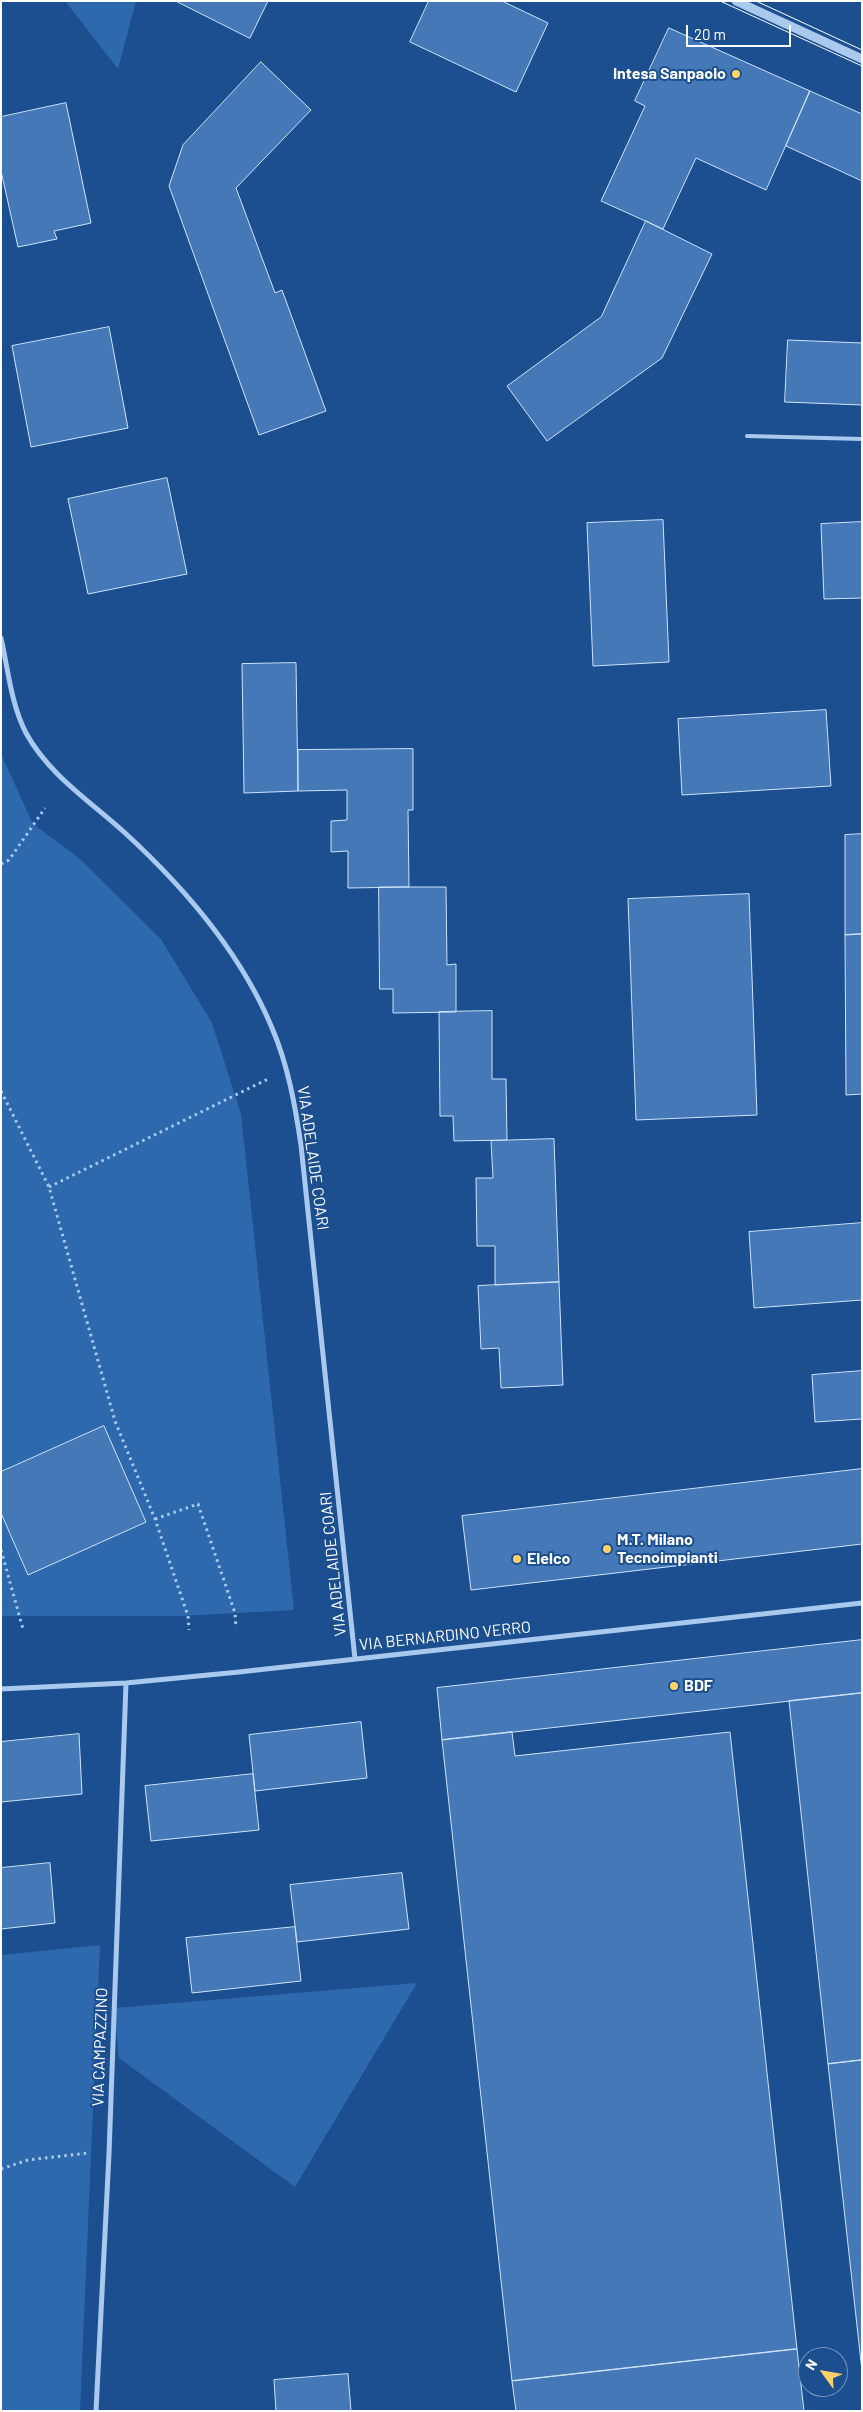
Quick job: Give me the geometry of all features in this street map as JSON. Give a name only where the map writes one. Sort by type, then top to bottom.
[{"type":"street","points":[[736,1],[862,59]]},
{"type":"street","name":"VIA ADELAIDE COARI","points":[[1,638],[16,706],[26,732],[38,752],[64,782],[125,832],[174,882],[233,955],[272,1028],[287,1070],[301,1145],[355,1659]]},
{"type":"street","name":"VIA BERNARDINO VERRO","points":[[1,1689],[126,1683],[862,1604]]},
{"type":"street","name":"VIA CAMPAZZINO","points":[[96,2411],[109,2164],[126,1683]]},
{"type":"lane","points":[[747,436],[862,438]]},
{"type":"path","points":[[1,864],[9,860],[45,808]]},
{"type":"path","points":[[49,1187],[287,1070]]},
{"type":"path","points":[[1,1091],[49,1187],[115,1421],[155,1519],[188,1616],[189,1630]]},
{"type":"path","points":[[155,1519],[198,1504],[234,1613],[236,1628]]},
{"type":"path","points":[[1,1550],[23,1629]]},
{"type":"path","points":[[1,2169],[28,2160],[92,2152]]},
{"type":"shaded area","points":[[65,1],[136,1],[118,69]]},
{"type":"shaded area","points":[[1,754],[33,824],[79,858],[161,939],[212,1023],[241,1114],[294,1610],[181,1616],[1,1616]]},
{"type":"shaded area","points":[[100,1945],[80,2411],[1,2411],[1,1955]]},
{"type":"shaded area","points":[[417,1983],[295,2187],[119,2058],[114,2008]]},
{"type":"building","points":[[176,1],[268,1],[250,38]]},
{"type":"building","points":[[429,1],[502,1],[548,23],[516,92],[410,42]]},
{"type":"building","points":[[669,28],[810,91],[766,190],[696,158],[663,229],[601,201],[645,106],[635,101]]},
{"type":"building","points":[[261,62],[311,110],[236,188],[275,293],[282,290],[326,411],[259,435],[169,186],[183,145]]},
{"type":"building","points":[[810,91],[862,114],[862,181],[786,146]]},
{"type":"building","points":[[66,103],[91,223],[54,231],[57,239],[18,247],[1,171],[1,117]]},
{"type":"building","points":[[646,221],[712,254],[662,358],[547,441],[507,386],[601,317]]},
{"type":"building","points":[[109,327],[128,428],[31,447],[12,346]]},
{"type":"building","points":[[788,340],[862,343],[862,405],[785,402]]},
{"type":"building","points":[[167,478],[187,574],[88,594],[68,499]]},
{"type":"building","points":[[663,520],[669,662],[593,666],[587,523]]},
{"type":"building","points":[[862,522],[862,598],[824,599],[821,524]]},
{"type":"building","points":[[296,663],[298,791],[244,793],[242,664]]},
{"type":"building","points":[[826,710],[831,786],[682,795],[678,719]]},
{"type":"building","points":[[413,749],[413,810],[408,810],[409,887],[348,888],[348,851],[331,852],[331,821],[347,820],[347,790],[298,791],[298,750]]},
{"type":"building","points":[[862,834],[862,934],[845,935],[845,835]]},
{"type":"building","points":[[379,887],[446,887],[447,965],[456,964],[456,1012],[393,1013],[393,989],[380,989]]},
{"type":"building","points":[[749,894],[757,1115],[636,1120],[628,899]]},
{"type":"building","points":[[862,934],[862,1094],[846,1095],[845,935]]},
{"type":"building","points":[[492,1011],[492,1079],[506,1079],[507,1140],[454,1141],[453,1116],[440,1116],[439,1012]]},
{"type":"building","points":[[554,1139],[559,1282],[495,1285],[495,1246],[477,1246],[476,1178],[493,1178],[491,1141]]},
{"type":"building","points":[[862,1223],[862,1300],[754,1308],[749,1232]]},
{"type":"building","points":[[559,1282],[563,1385],[501,1388],[499,1348],[481,1349],[478,1286]]},
{"type":"building","points":[[862,1371],[862,1419],[815,1422],[812,1375]]},
{"type":"building","points":[[104,1426],[146,1522],[28,1575],[1,1513],[1,1472]]},
{"type":"building","points":[[862,1469],[862,1544],[471,1590],[462,1516]]},
{"type":"building","points":[[862,1640],[862,1693],[442,1740],[437,1688]]},
{"type":"building","points":[[862,1693],[862,2060],[828,2064],[789,1701]]},
{"type":"building","points":[[361,1722],[367,1778],[255,1791],[249,1735]]},
{"type":"building","points":[[512,1732],[515,1756],[730,1732],[797,2349],[512,2381],[442,1740]]},
{"type":"building","points":[[79,1734],[82,1794],[1,1802],[1,1742]]},
{"type":"building","points":[[253,1774],[259,1830],[151,1841],[145,1786]]},
{"type":"building","points":[[50,1863],[55,1923],[1,1929],[1,1868]]},
{"type":"building","points":[[402,1873],[409,1929],[297,1942],[290,1885]]},
{"type":"building","points":[[295,1927],[301,1981],[192,1993],[186,1938]]},
{"type":"building","points":[[862,2060],[862,2371],[828,2064]]},
{"type":"building","points":[[797,2349],[798,2397],[802,2397],[804,2411],[516,2411],[512,2381]]},
{"type":"building","points":[[348,2374],[351,2411],[276,2411],[274,2380]]},
{"type":"tram line","points":[[720,1],[862,66]]},
{"type":"tram line","points":[[756,1],[862,50]]},
{"type":"place","name":"Intesa Sanpaolo","points":[[736,74]]},
{"type":"place","name":"M.T. Milano Tecnoimpianti","points":[[607,1549]]},
{"type":"place","name":"Elelco","points":[[517,1559]]},
{"type":"place","name":"BDF","points":[[674,1686]]}]
